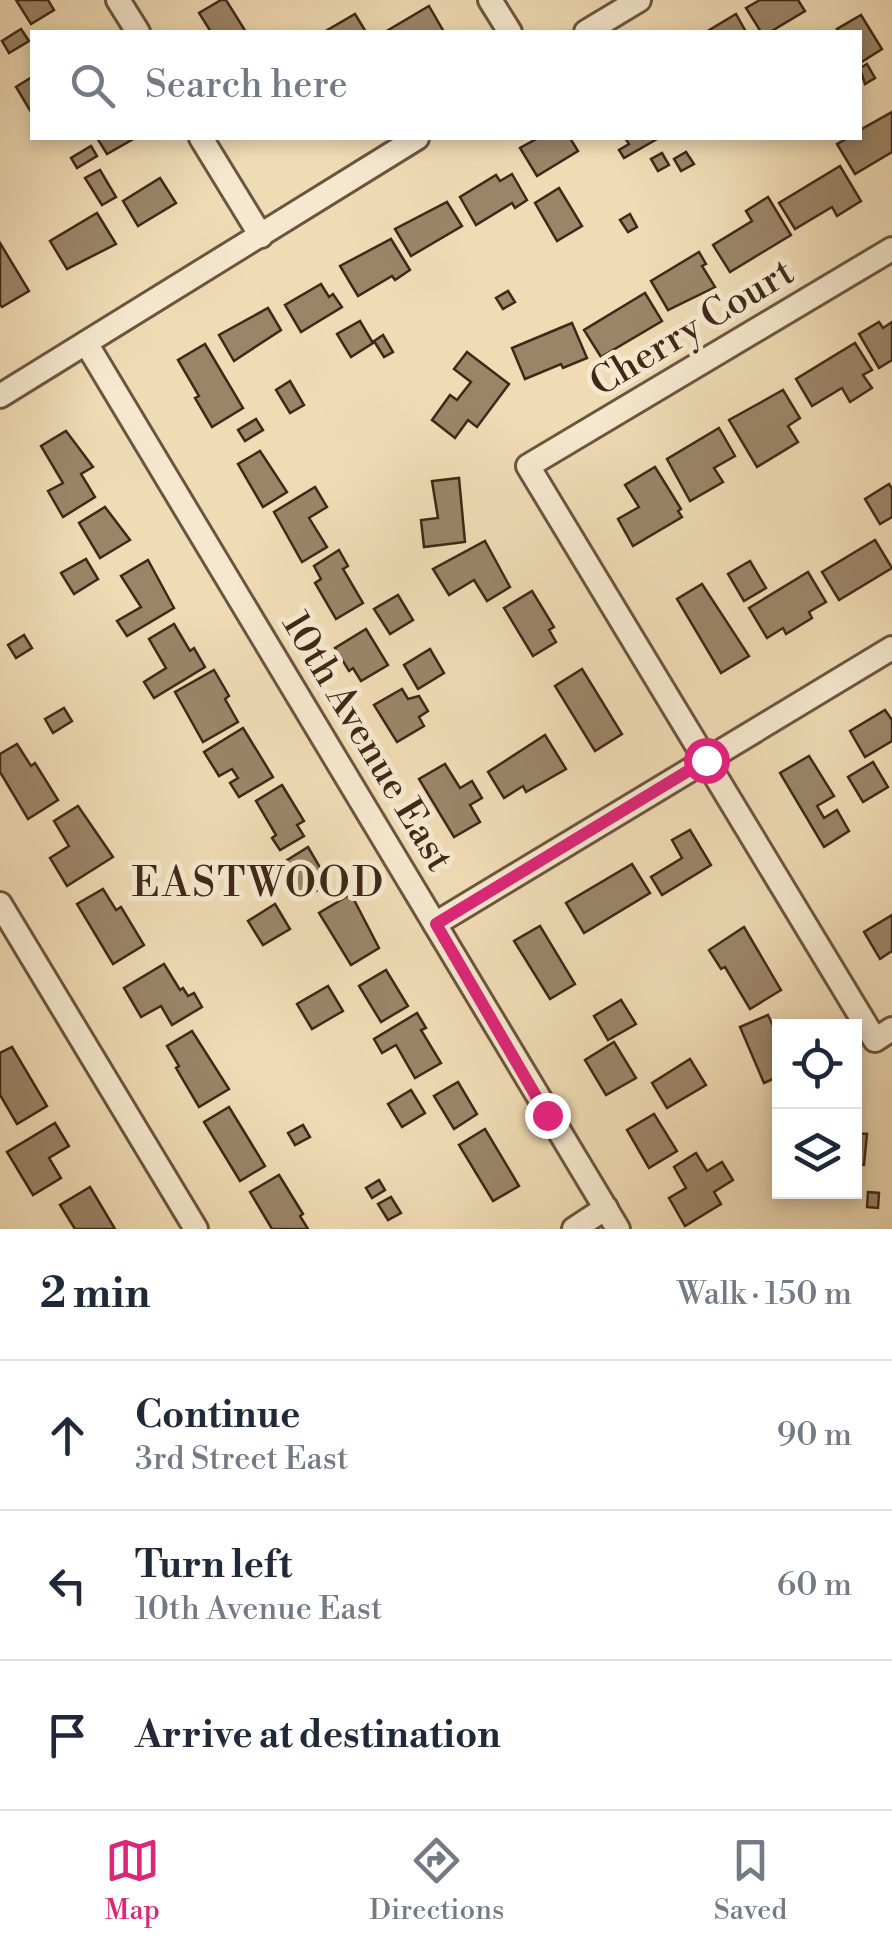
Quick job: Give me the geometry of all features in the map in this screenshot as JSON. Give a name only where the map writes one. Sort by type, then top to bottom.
[{"type":"street","points":[[118,0],[137,30]]},
{"type":"street","points":[[490,0],[509,30]]},
{"type":"street","points":[[589,30],[640,0]]},
{"type":"street","points":[[202,140],[260,236]]},
{"type":"street","points":[[0,396],[415,140]]},
{"type":"street","name":"Cherry Court","points":[[706,760],[528,466],[892,250]]},
{"type":"street","name":"10th Avenue East","points":[[86,344],[612,1219]]},
{"type":"street","points":[[436,924],[892,648]]},
{"type":"street","points":[[706,760],[883,1034]]},
{"type":"street","points":[[0,904],[196,1229]]},
{"type":"street","points":[[574,1229],[612,1219]]},
{"type":"building","points":[[16,0],[48,0],[54,10],[31,24]]},
{"type":"building","points":[[226,0],[245,30],[210,30],[199,13]]},
{"type":"building","points":[[760,0],[798,0],[805,11],[773,30],[760,30],[746,8]]},
{"type":"building","points":[[429,6],[443,30],[388,30]]},
{"type":"building","points":[[355,14],[365,30],[327,30]]},
{"type":"building","points":[[736,14],[745,30],[709,30]]},
{"type":"building","points":[[861,15],[882,49],[862,62],[862,30],[837,29]]},
{"type":"building","points":[[21,29],[29,41],[9,53],[2,41]]},
{"type":"building","points":[[867,64],[875,78],[865,84],[862,74],[862,67]]},
{"type":"building","points":[[30,78],[30,110],[16,87]]},
{"type":"building","points":[[892,112],[892,152],[855,174],[837,144],[862,140],[862,129]]},
{"type":"building","points":[[98,140],[132,140],[107,154]]},
{"type":"building","points":[[534,140],[571,140],[578,151],[537,176],[520,148]]},
{"type":"building","points":[[626,140],[655,140],[624,158],[619,150],[629,144]]},
{"type":"building","points":[[91,146],[97,156],[77,168],[71,158]]},
{"type":"building","points":[[686,152],[694,164],[681,171],[674,159]]},
{"type":"building","points":[[662,153],[669,165],[658,171],[651,159]]},
{"type":"building","points":[[840,166],[861,201],[837,216],[832,207],[795,229],[779,203]]},
{"type":"building","points":[[100,170],[116,197],[102,205],[85,178]]},
{"type":"building","points":[[512,174],[527,200],[515,208],[512,203],[476,225],[460,197],[496,175],[500,181]]},
{"type":"building","points":[[160,178],[176,203],[138,226],[123,201]]},
{"type":"building","points":[[559,188],[582,226],[557,241],[535,203]]},
{"type":"building","points":[[768,197],[791,235],[730,272],[713,245],[752,221],[746,211]]},
{"type":"building","points":[[447,202],[462,226],[411,256],[395,229]]},
{"type":"building","points":[[97,213],[116,244],[67,269],[50,241]]},
{"type":"building","points":[[630,214],[637,227],[628,232],[620,220]]},
{"type":"building","points":[[391,239],[410,270],[358,296],[340,266]]},
{"type":"building","points":[[0,243],[29,291],[2,307],[0,305]]},
{"type":"building","points":[[699,252],[706,264],[702,266],[715,287],[668,310],[651,281]]},
{"type":"building","points":[[321,284],[342,307],[301,332],[285,305]]},
{"type":"building","points":[[508,291],[515,302],[503,309],[496,298]]},
{"type":"building","points":[[645,293],[662,321],[601,357],[584,330]]},
{"type":"building","points":[[268,308],[281,330],[234,361],[219,335]]},
{"type":"building","points":[[360,321],[373,343],[351,357],[337,334]]},
{"type":"building","points":[[879,322],[883,328],[892,322],[892,360],[879,368],[859,334]]},
{"type":"building","points":[[572,323],[587,358],[525,379],[512,348]]},
{"type":"building","points":[[383,335],[393,352],[384,357],[374,341]]},
{"type":"building","points":[[855,343],[872,370],[863,375],[872,388],[850,402],[842,388],[812,406],[796,379]]},
{"type":"building","points":[[205,344],[243,408],[212,427],[178,360]]},
{"type":"building","points":[[467,352],[509,384],[477,427],[468,420],[455,438],[432,420],[450,395],[457,400],[471,382],[454,369]]},
{"type":"building","points":[[290,381],[304,405],[290,413],[276,390]]},
{"type":"building","points":[[783,390],[800,418],[788,426],[798,442],[757,467],[729,420]]},
{"type":"building","points":[[256,419],[263,430],[245,441],[238,430]]},
{"type":"building","points":[[719,428],[735,456],[714,468],[723,482],[690,501],[667,459]]},
{"type":"building","points":[[66,431],[93,467],[81,474],[95,497],[63,517],[48,491],[63,483],[41,446]]},
{"type":"building","points":[[260,451],[287,492],[263,507],[238,464]]},
{"type":"building","points":[[655,467],[682,517],[633,546],[618,519],[639,507],[625,485]]},
{"type":"building","points":[[459,478],[465,542],[424,547],[421,520],[438,518],[432,481]]},
{"type":"building","points":[[889,484],[892,517],[880,524],[865,499]]},
{"type":"building","points":[[315,487],[327,507],[309,518],[327,547],[302,562],[274,512]]},
{"type":"building","points":[[105,507],[130,540],[100,558],[79,523]]},
{"type":"building","points":[[875,540],[892,568],[839,600],[822,572]]},
{"type":"building","points":[[485,541],[510,587],[487,601],[474,580],[449,595],[433,569]]},
{"type":"building","points":[[339,550],[348,566],[343,569],[363,603],[336,619],[315,583],[321,579],[314,566]]},
{"type":"building","points":[[86,559],[98,579],[74,594],[61,573]]},
{"type":"building","points":[[148,560],[174,608],[127,636],[117,621],[141,607],[121,576]]},
{"type":"building","points":[[750,561],[766,588],[744,601],[728,574]]},
{"type":"building","points":[[808,572],[826,602],[809,612],[812,618],[786,634],[783,628],[767,638],[749,608]]},
{"type":"building","points":[[702,584],[749,656],[721,673],[677,599]]},
{"type":"building","points":[[532,591],[554,627],[549,630],[556,642],[533,656],[504,608]]},
{"type":"building","points":[[398,595],[413,620],[390,634],[374,609]]},
{"type":"building","points":[[174,624],[205,667],[154,698],[144,682],[166,668],[149,639]]},
{"type":"building","points":[[366,629],[388,665],[361,681],[353,668],[349,671],[335,648]]},
{"type":"building","points":[[24,635],[32,648],[16,658],[8,645]]},
{"type":"building","points":[[430,649],[444,673],[418,689],[404,665]]},
{"type":"building","points":[[582,669],[622,734],[595,751],[555,686]]},
{"type":"building","points":[[214,670],[238,722],[203,742],[175,692]]},
{"type":"building","points":[[402,689],[408,699],[419,696],[428,711],[419,717],[424,726],[397,742],[374,705]]},
{"type":"building","points":[[64,708],[72,721],[53,733],[45,719]]},
{"type":"building","points":[[885,710],[892,720],[892,741],[865,757],[850,731]]},
{"type":"building","points":[[243,728],[273,777],[239,797],[230,783],[238,778],[232,769],[219,776],[204,752]]},
{"type":"building","points":[[545,735],[566,769],[526,792],[523,786],[504,798],[488,772]]},
{"type":"building","points":[[17,744],[31,766],[35,763],[58,800],[28,819],[0,772],[0,754]]},
{"type":"building","points":[[809,756],[834,796],[817,806],[824,818],[837,810],[849,831],[824,847],[780,773]]},
{"type":"building","points":[[873,762],[888,787],[863,802],[848,777]]},
{"type":"building","points":[[445,764],[460,788],[472,781],[482,798],[470,805],[480,822],[454,837],[419,779]]},
{"type":"building","points":[[282,785],[304,821],[297,825],[304,836],[280,850],[272,838],[276,835],[256,801]]},
{"type":"building","points":[[78,806],[113,857],[67,886],[50,858],[69,846],[54,821]]},
{"type":"building","points":[[690,830],[711,865],[662,895],[651,877],[682,858],[672,840]]},
{"type":"building","points":[[308,847],[329,883],[303,899],[281,864]]},
{"type":"building","points":[[632,864],[650,893],[584,933],[566,903]]},
{"type":"building","points":[[103,889],[116,910],[121,907],[144,945],[113,964],[77,904]]},
{"type":"building","points":[[351,894],[379,948],[351,965],[319,913]]},
{"type":"building","points":[[275,904],[290,929],[263,945],[248,921]]},
{"type":"building","points":[[892,915],[892,951],[880,959],[864,932]]},
{"type":"building","points":[[540,926],[575,984],[550,999],[514,941]]},
{"type":"building","points":[[744,927],[781,990],[750,1009],[725,967],[721,969],[709,950]]},
{"type":"building","points":[[164,964],[180,990],[183,988],[188,996],[194,993],[202,1007],[172,1025],[161,1006],[141,1017],[124,988]]},
{"type":"building","points":[[386,970],[408,1006],[381,1022],[359,986]]},
{"type":"building","points":[[328,986],[343,1011],[312,1029],[297,1004]]},
{"type":"building","points":[[621,1000],[636,1024],[608,1040],[594,1016]]},
{"type":"building","points":[[417,1013],[426,1028],[421,1030],[441,1063],[415,1078],[396,1045],[382,1053],[374,1039]]},
{"type":"building","points":[[768,1015],[772,1024],[772,1080],[764,1083],[740,1027]]},
{"type":"building","points":[[192,1031],[229,1089],[199,1107],[167,1046]]},
{"type":"building","points":[[614,1042],[636,1078],[606,1095],[585,1060]]},
{"type":"building","points":[[12,1047],[47,1106],[17,1124],[0,1095],[0,1053]]},
{"type":"building","points":[[690,1059],[706,1085],[667,1108],[652,1083]]},
{"type":"building","points":[[458,1082],[477,1114],[454,1129],[434,1096]]},
{"type":"building","points":[[411,1090],[425,1113],[402,1127],[388,1104]]},
{"type":"building","points":[[229,1107],[265,1166],[240,1181],[204,1122]]},
{"type":"building","points":[[654,1114],[677,1151],[649,1168],[627,1130]]},
{"type":"building","points":[[55,1123],[69,1146],[49,1158],[61,1178],[33,1195],[7,1152]]},
{"type":"building","points":[[303,1125],[310,1137],[295,1145],[288,1133]]},
{"type":"building","points":[[485,1129],[519,1186],[493,1201],[459,1145]]},
{"type":"building","points":[[862,1134],[867,1134],[862,1165]]},
{"type":"building","points":[[696,1153],[707,1171],[722,1162],[733,1180],[714,1192],[721,1204],[685,1226],[669,1198],[686,1188],[674,1167]]},
{"type":"building","points":[[279,1175],[308,1229],[272,1229],[250,1192]]},
{"type":"building","points":[[379,1180],[385,1190],[372,1198],[366,1188]]},
{"type":"building","points":[[90,1187],[115,1229],[75,1229],[60,1205]]},
{"type":"building","points":[[868,1192],[879,1193],[878,1208],[867,1207]]},
{"type":"building","points":[[391,1197],[401,1213],[388,1220],[378,1204]]},
{"type":"district","name":"EASTWOOD","points":[[259,884]]},
{"type":"route","points":[[547,1115],[436,924],[706,760]]}]
